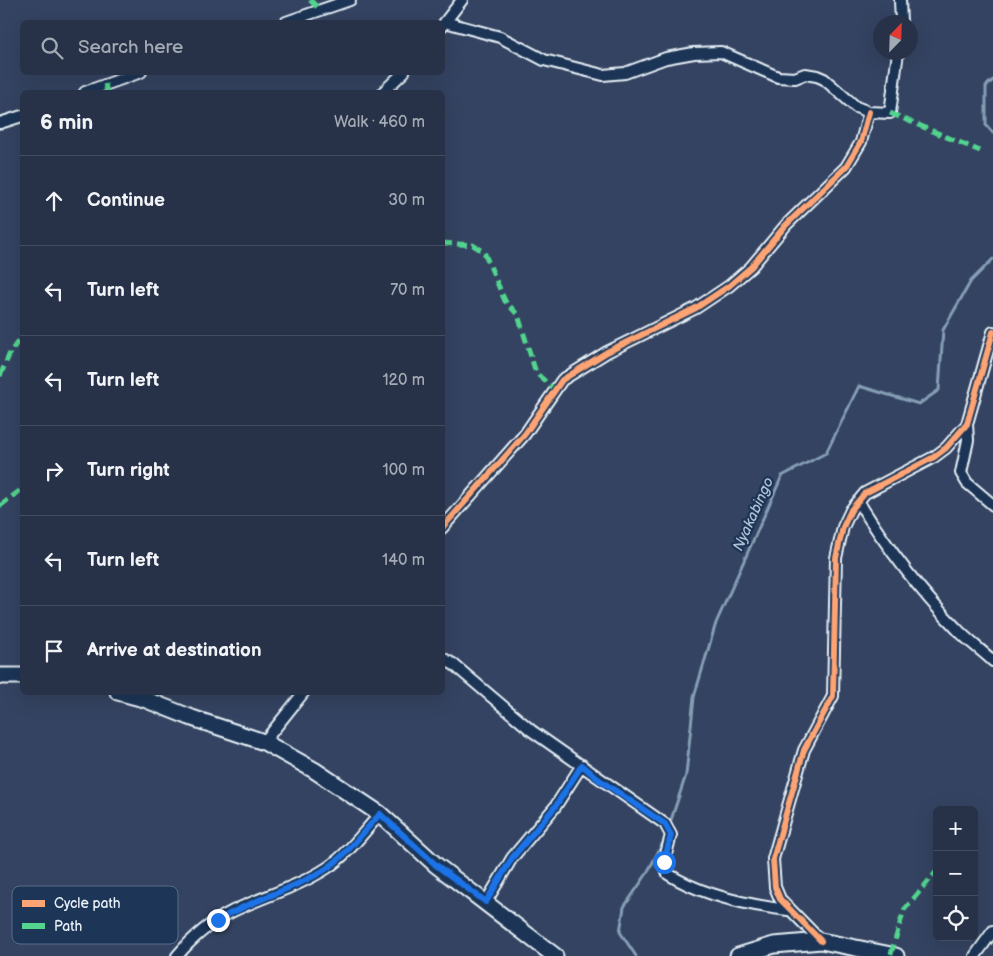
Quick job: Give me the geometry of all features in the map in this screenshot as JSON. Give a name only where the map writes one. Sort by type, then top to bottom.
[{"type":"main road","points":[[0,676],[20,676]]},
{"type":"main road","points":[[129,695],[264,742],[314,770],[380,814],[436,865],[555,956]]},
{"type":"main road","points":[[738,956],[774,945],[822,941],[896,956]]},
{"type":"street","points":[[292,20],[350,0]]},
{"type":"street","points":[[445,23],[462,0]]},
{"type":"street","points":[[900,0],[901,15]]},
{"type":"street","points":[[445,24],[500,37],[544,60],[603,75],[625,74],[666,58],[711,51],[721,52],[778,77],[795,78],[805,74],[824,79],[845,99],[869,112],[890,113],[897,60]]},
{"type":"street","points":[[91,90],[133,75]]},
{"type":"street","points":[[385,90],[401,75]]},
{"type":"street","points":[[445,525],[526,434],[562,380],[607,352],[696,308],[745,273],[786,226],[846,167],[861,142],[869,112]]},
{"type":"street","points":[[0,123],[20,117]]},
{"type":"street","points":[[993,332],[968,424],[968,440],[961,473],[967,483],[993,504]]},
{"type":"street","points":[[822,941],[788,910],[780,899],[776,887],[773,859],[804,750],[833,696],[836,558],[843,527],[858,501],[879,484],[934,457],[946,448],[968,424]]},
{"type":"street","points":[[858,501],[880,536],[930,599],[957,629],[993,661]]},
{"type":"street","points":[[445,660],[466,674],[532,731],[582,765],[598,779],[665,824],[671,835],[664,862],[668,874],[697,890],[736,901],[788,910]]},
{"type":"street","points":[[264,742],[302,695]]},
{"type":"street","points":[[486,902],[512,858],[555,807],[582,765]]},
{"type":"street","points":[[177,956],[193,938],[225,915],[287,889],[325,869],[346,852],[380,814]]},
{"type":"street","points":[[975,956],[993,931]]},
{"type":"waterway","name":"Nyakabingo","points":[[993,80],[986,86],[986,125],[993,133]]},
{"type":"waterway","name":"Nyakabingo","points":[[671,820],[686,775],[694,697],[716,623],[782,476],[826,453],[859,386],[919,404],[939,390],[943,330],[971,281],[993,259]]},
{"type":"waterway","name":"Nyakabingo","points":[[636,956],[620,932],[624,907],[646,875],[665,839]]},
{"type":"marked path","points":[[310,0],[319,9]]},
{"type":"marked path","points":[[105,84],[106,90]]},
{"type":"marked path","points":[[890,113],[980,151]]},
{"type":"marked path","points":[[445,243],[473,245],[484,252],[505,301],[518,315],[536,373],[555,390]]},
{"type":"marked path","points":[[0,376],[10,353],[20,338]]},
{"type":"marked path","points":[[0,506],[20,491]]},
{"type":"marked path","points":[[891,954],[904,910],[933,876]]},
{"type":"cycle path","points":[[445,525],[525,434],[562,380],[607,352],[696,308],[729,286],[751,267],[786,225],[846,167],[861,142],[869,112]]},
{"type":"cycle path","points":[[821,941],[780,899],[775,887],[773,859],[804,750],[833,696],[836,558],[843,527],[851,510],[865,493],[934,457],[946,448],[967,424],[993,332]]},
{"type":"route","points":[[218,920],[232,911],[287,889],[325,869],[346,852],[380,814],[436,865],[486,902],[512,858],[555,807],[582,765],[598,779],[665,824],[671,835],[664,862]]}]
